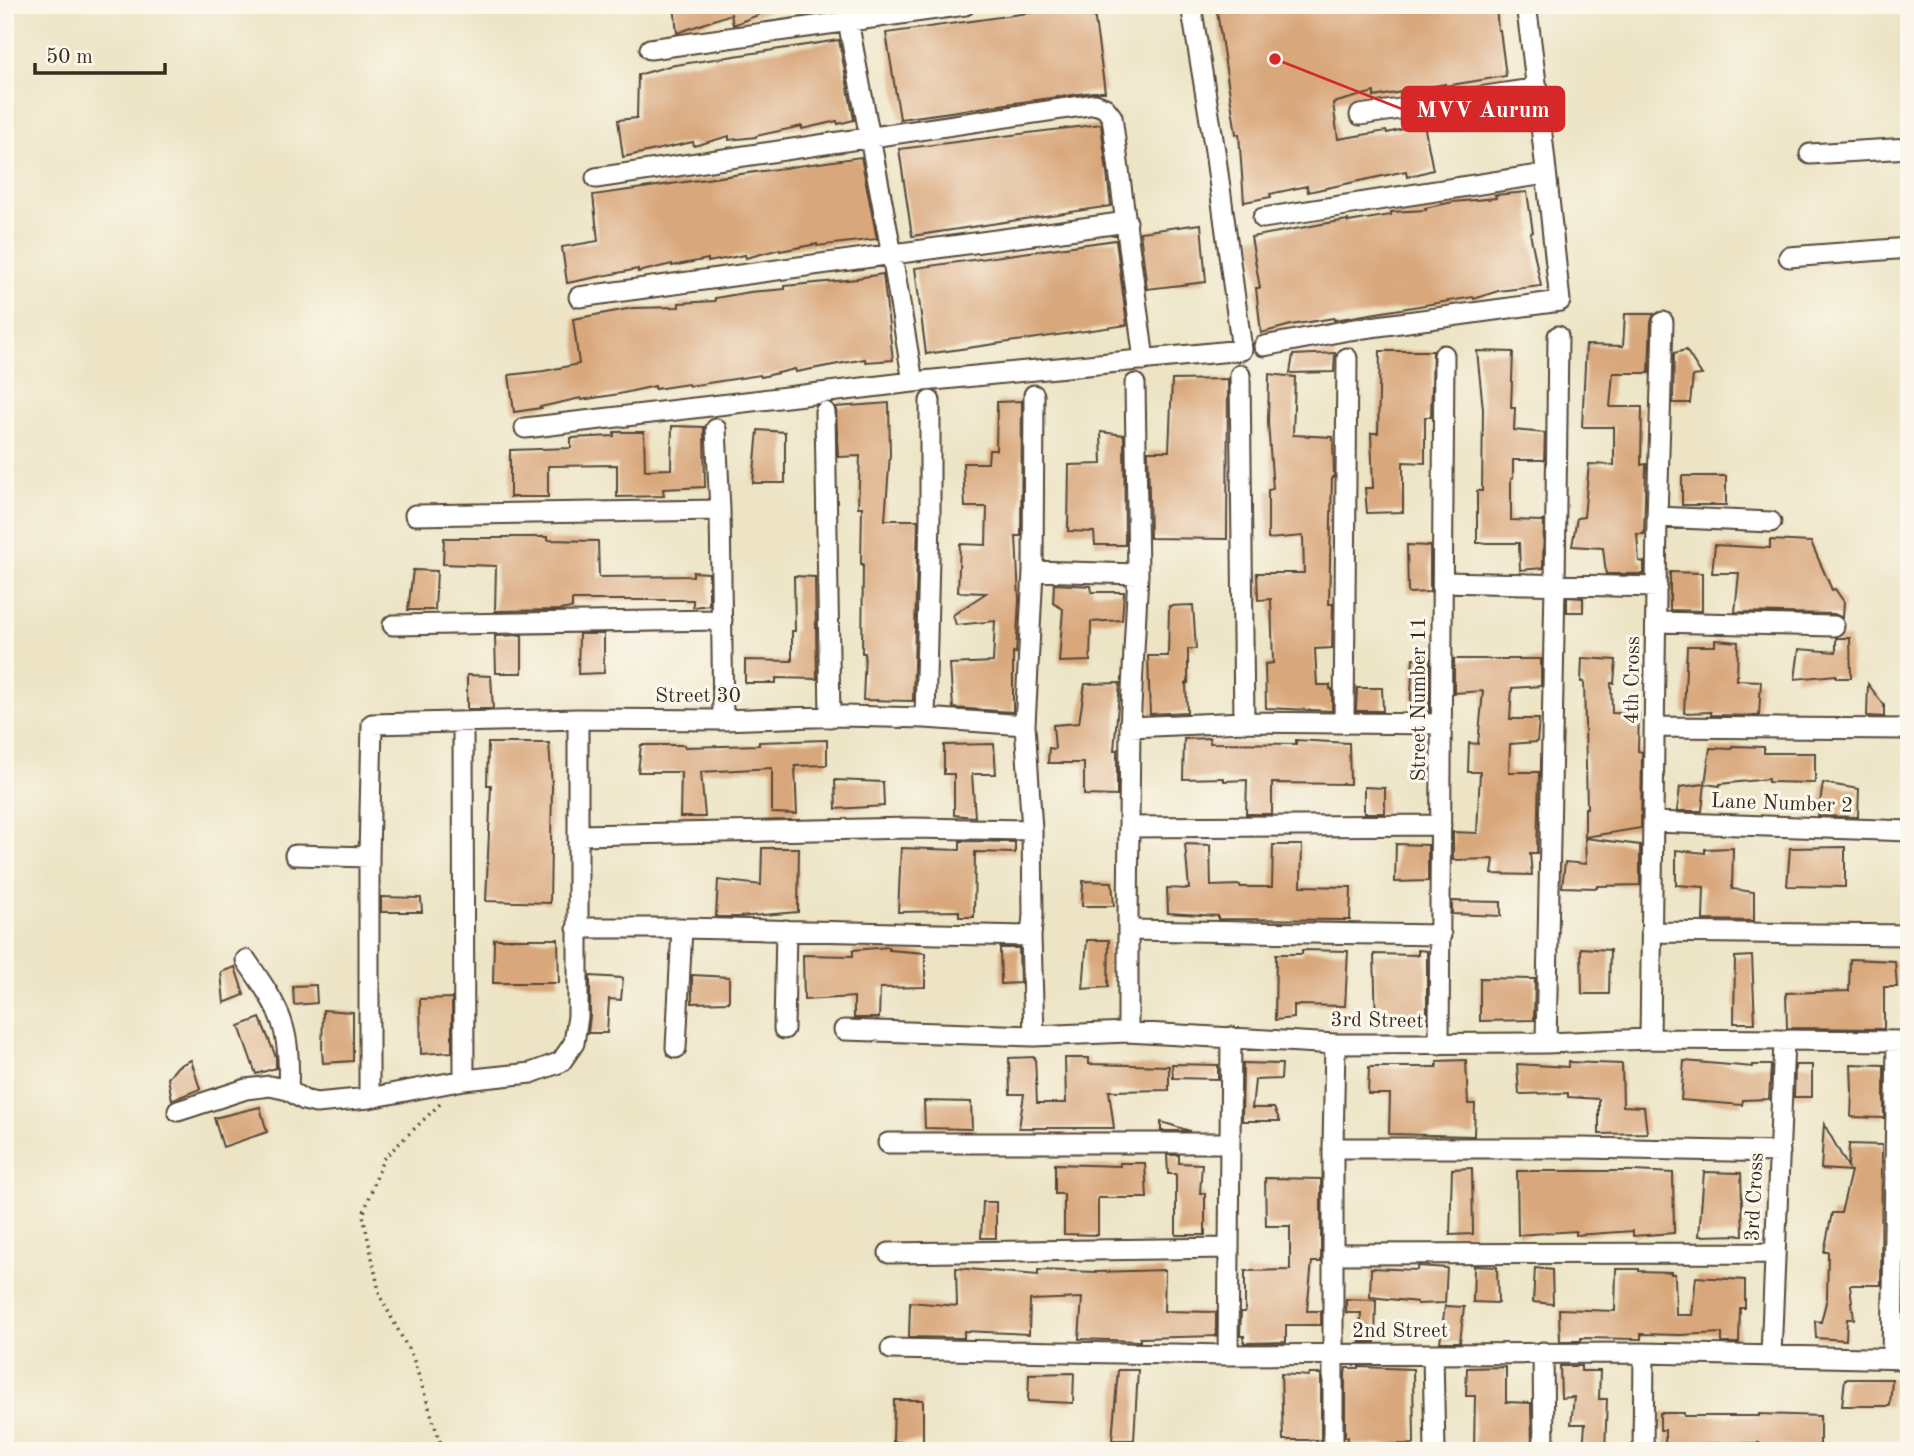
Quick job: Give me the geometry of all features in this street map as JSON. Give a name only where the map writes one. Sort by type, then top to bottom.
[{"type":"street","points":[[650,49],[965,5]]},
{"type":"street","points":[[525,428],[913,382],[1242,350],[1215,151],[1191,5]]},
{"type":"street","points":[[1264,346],[1349,330],[1560,301],[1527,5]]},
{"type":"street","points":[[848,20],[913,382]]},
{"type":"street","points":[[1360,115],[1538,88]]},
{"type":"street","points":[[596,178],[1095,104],[1105,108],[1112,117],[1144,360]]},
{"type":"street","points":[[1810,154],[1909,148]]},
{"type":"street","points":[[1263,218],[1545,174]]},
{"type":"street","points":[[579,297],[1127,222]]},
{"type":"street","points":[[1789,257],[1909,248]]},
{"type":"street","name":"4th Cross","points":[[1650,1039],[1657,517],[1663,322]]},
{"type":"street","points":[[1546,1043],[1558,336]]},
{"type":"street","name":"Street Number 11","points":[[1439,1044],[1444,355]]},
{"type":"street","points":[[1344,722],[1347,358]]},
{"type":"street","points":[[1240,375],[1244,722]]},
{"type":"street","points":[[1128,1032],[1130,727],[1138,574],[1135,384]]},
{"type":"street","points":[[1034,395],[1033,571],[1025,725],[1032,830],[1034,1036]]},
{"type":"street","points":[[925,718],[930,401]]},
{"type":"street","points":[[825,412],[830,717]]},
{"type":"street","points":[[716,429],[723,720]]},
{"type":"street","points":[[415,515],[720,510]]},
{"type":"street","points":[[1657,517],[1771,522]]},
{"type":"street","points":[[1033,571],[1138,574]]},
{"type":"street","points":[[1443,582],[1657,587]]},
{"type":"street","points":[[393,625],[722,620]]},
{"type":"street","points":[[1656,622],[1834,626]]},
{"type":"street","name":"Street 30","points":[[369,857],[372,724],[830,717],[925,718],[1025,725]]},
{"type":"street","points":[[178,1111],[246,1089],[270,1086],[288,1090],[304,1100],[316,1102],[369,1098],[464,1080],[531,1073],[561,1062],[573,1043],[578,1016],[578,719]]},
{"type":"street","points":[[1130,727],[1244,722],[1442,724]]},
{"type":"street","points":[[463,723],[464,1080]]},
{"type":"street","points":[[1655,727],[1909,729]]},
{"type":"street","name":"Lane Number 2","points":[[1653,822],[1909,831]]},
{"type":"street","points":[[1129,827],[1441,825]]},
{"type":"street","points":[[579,835],[912,828],[1032,830]]},
{"type":"street","points":[[295,855],[369,857],[369,1098]]},
{"type":"street","points":[[577,928],[1031,936]]},
{"type":"street","points":[[676,1048],[682,928]]},
{"type":"street","points":[[784,1030],[786,930]]},
{"type":"street","points":[[1128,930],[1441,935]]},
{"type":"street","points":[[1651,932],[1909,935]]},
{"type":"street","points":[[246,960],[272,998],[281,1017],[289,1058],[288,1090]]},
{"type":"street","name":"3rd Street","points":[[845,1030],[1034,1036],[1128,1032],[1335,1044],[1546,1043],[1650,1039],[1903,1041]]},
{"type":"street","points":[[1228,1355],[1231,1037]]},
{"type":"street","name":"3rd Cross","points":[[1771,1355],[1784,1041]]},
{"type":"street","points":[[1900,1359],[1903,1041]]},
{"type":"street","points":[[1332,1451],[1335,1044]]},
{"type":"street","points":[[888,1143],[1230,1143]]},
{"type":"street","points":[[1333,1148],[1582,1148],[1780,1152]]},
{"type":"street","points":[[889,1253],[1229,1248]]},
{"type":"street","points":[[1333,1254],[1774,1253]]},
{"type":"street","name":"2nd Street","points":[[891,1349],[1228,1355],[1644,1353],[1900,1359]]},
{"type":"street","points":[[1543,1352],[1544,1451]]},
{"type":"street","points":[[1643,1451],[1644,1353]]},
{"type":"street","points":[[1433,1354],[1435,1451]]},
{"type":"path","points":[[443,1451],[413,1358],[380,1296],[363,1215],[383,1159],[464,1080]]},
{"type":"building","points":[[674,5],[780,6],[733,25],[731,14],[677,33]]},
{"type":"building","points":[[1093,5],[1105,92],[900,119],[886,33]]},
{"type":"building","points":[[1216,5],[1496,5],[1506,76],[1374,97],[1374,92],[1333,103],[1338,139],[1386,131],[1387,133],[1424,124],[1433,170],[1407,177],[1406,171],[1308,192],[1307,186],[1244,202],[1239,134],[1236,134]]},
{"type":"building","points":[[839,40],[854,120],[802,129],[802,126],[756,137],[729,140],[729,136],[694,146],[693,142],[623,157],[618,120],[637,118],[638,75],[669,66]]},
{"type":"building","points":[[1101,124],[1111,206],[912,236],[899,149]]},
{"type":"building","points":[[861,157],[877,239],[780,249],[746,258],[745,255],[708,262],[708,259],[672,264],[567,283],[562,247],[598,241],[593,195]]},
{"type":"building","points":[[1527,192],[1533,232],[1530,233],[1541,286],[1498,291],[1474,299],[1473,297],[1291,325],[1261,333],[1256,288],[1260,288],[1251,237],[1391,215],[1391,212],[1426,210],[1425,208],[1453,202],[1496,198],[1495,195]]},
{"type":"building","points":[[1201,224],[1206,282],[1147,289],[1140,232]]},
{"type":"building","points":[[1116,240],[1127,325],[926,354],[915,268]]},
{"type":"building","points":[[883,274],[893,360],[866,362],[865,359],[761,377],[655,389],[655,386],[514,412],[509,375],[579,364],[573,319],[633,308],[679,307],[679,303],[715,301],[715,298],[750,292],[785,289],[785,286]]},
{"type":"building","points":[[1625,314],[1654,314],[1651,322],[1649,373],[1613,373],[1610,407],[1642,407],[1641,465],[1646,464],[1644,534],[1637,534],[1639,561],[1644,562],[1644,574],[1606,574],[1603,548],[1572,546],[1577,518],[1584,517],[1589,464],[1614,465],[1614,427],[1582,427],[1586,345],[1623,346]]},
{"type":"building","points":[[1686,350],[1702,375],[1693,376],[1690,403],[1673,403],[1674,353]]},
{"type":"building","points":[[1380,351],[1433,351],[1431,417],[1425,417],[1425,463],[1403,462],[1403,512],[1367,513],[1365,488],[1373,488],[1371,433],[1378,433]]},
{"type":"building","points":[[1477,351],[1513,352],[1511,408],[1515,408],[1514,430],[1545,433],[1544,460],[1513,460],[1511,479],[1511,520],[1544,521],[1543,568],[1520,570],[1519,543],[1477,543],[1477,491],[1482,491],[1483,409]]},
{"type":"building","points":[[1335,353],[1334,372],[1290,373],[1293,355]]},
{"type":"building","points":[[1269,374],[1295,377],[1293,435],[1333,437],[1329,604],[1333,604],[1332,648],[1315,649],[1317,685],[1330,685],[1332,711],[1266,708],[1265,664],[1273,663],[1271,599],[1258,600],[1257,573],[1304,573],[1303,536],[1268,539],[1268,490],[1273,489],[1268,423]]},
{"type":"building","points":[[1228,379],[1227,539],[1150,538],[1148,451],[1169,451],[1172,380]]},
{"type":"building","points":[[1022,401],[1021,536],[1016,536],[1019,600],[1016,653],[1013,652],[1013,712],[953,708],[950,664],[993,662],[995,621],[956,625],[953,615],[986,593],[958,592],[960,544],[986,545],[987,507],[965,507],[963,463],[988,463],[989,450],[996,450],[997,402]]},
{"type":"building","points":[[889,403],[890,454],[885,520],[918,520],[913,701],[863,700],[865,653],[862,653],[862,507],[858,507],[860,456],[838,457],[836,407]]},
{"type":"building","points":[[672,426],[704,427],[705,487],[663,489],[664,496],[617,497],[617,465],[548,466],[548,497],[510,497],[510,450],[571,448],[571,438],[614,436],[614,432],[644,432],[645,470],[671,469]]},
{"type":"building","points":[[758,430],[785,432],[785,483],[753,483]]},
{"type":"building","points":[[1101,432],[1124,435],[1125,545],[1095,545],[1094,532],[1068,531],[1069,465],[1102,464]]},
{"type":"building","points":[[1682,476],[1726,476],[1726,505],[1682,505]]},
{"type":"building","points":[[503,537],[598,541],[599,577],[693,576],[693,572],[709,573],[709,605],[693,607],[693,600],[572,600],[572,608],[559,610],[495,611],[496,566],[443,564],[444,538]]},
{"type":"building","points":[[1770,540],[1811,542],[1832,590],[1835,589],[1844,602],[1843,618],[1834,614],[1735,612],[1739,573],[1712,573],[1715,545],[1770,548]]},
{"type":"building","points":[[1407,545],[1430,546],[1430,592],[1408,593]]},
{"type":"building","points":[[413,570],[437,571],[435,610],[408,610]]},
{"type":"building","points":[[1670,572],[1702,573],[1702,611],[1670,610]]},
{"type":"building","points":[[794,576],[815,577],[817,679],[776,678],[776,683],[745,683],[745,660],[792,661],[792,631],[795,631]]},
{"type":"building","points":[[1054,584],[1091,586],[1092,592],[1124,592],[1122,620],[1091,622],[1090,661],[1059,662],[1063,609],[1053,603]]},
{"type":"building","points":[[1567,597],[1583,598],[1583,612],[1567,612]]},
{"type":"building","points":[[1193,605],[1196,649],[1188,649],[1187,712],[1150,714],[1148,656],[1168,656],[1169,606]]},
{"type":"building","points":[[579,634],[604,634],[604,673],[578,674]]},
{"type":"building","points":[[522,635],[522,673],[496,673],[495,636]]},
{"type":"building","points":[[1836,638],[1850,638],[1851,678],[1836,678],[1836,675],[1795,679],[1799,649],[1836,652]]},
{"type":"building","points":[[1715,640],[1738,642],[1737,680],[1761,681],[1759,716],[1684,713],[1687,646],[1715,646]]},
{"type":"building","points":[[1413,658],[1430,659],[1429,712],[1410,711]]},
{"type":"building","points":[[1582,658],[1616,660],[1614,683],[1611,683],[1612,713],[1639,714],[1638,751],[1642,752],[1641,828],[1585,837],[1587,808]]},
{"type":"building","points":[[1454,659],[1541,659],[1541,686],[1512,688],[1510,719],[1539,719],[1537,742],[1510,744],[1509,772],[1539,772],[1537,853],[1530,853],[1532,875],[1492,874],[1494,859],[1453,860],[1453,832],[1477,833],[1480,772],[1468,772],[1469,743],[1478,744],[1483,691],[1454,693]]},
{"type":"building","points":[[467,675],[491,676],[493,709],[467,709]]},
{"type":"building","points":[[1120,683],[1114,750],[1117,750],[1117,796],[1084,795],[1084,763],[1048,763],[1049,748],[1055,749],[1053,725],[1079,723],[1085,684]]},
{"type":"building","points":[[1868,684],[1884,705],[1884,717],[1867,716]]},
{"type":"building","points":[[1357,688],[1382,688],[1383,711],[1356,711]]},
{"type":"building","points":[[1210,738],[1210,743],[1296,744],[1296,740],[1349,743],[1350,784],[1272,783],[1272,814],[1246,814],[1247,780],[1183,779],[1184,739]]},
{"type":"building","points":[[827,740],[827,765],[795,766],[797,814],[772,813],[772,768],[701,772],[705,817],[680,817],[681,772],[638,772],[641,745],[685,747]]},
{"type":"building","points":[[488,743],[549,743],[552,786],[550,903],[486,901],[491,785],[487,785]]},
{"type":"building","points":[[994,744],[996,774],[972,774],[975,817],[954,815],[954,774],[944,774],[944,745]]},
{"type":"building","points":[[1732,746],[1764,747],[1764,753],[1815,753],[1815,783],[1768,782],[1768,779],[1720,786],[1705,784],[1710,748],[1732,749]]},
{"type":"building","points":[[835,780],[883,782],[884,806],[836,809]]},
{"type":"building","points":[[1823,783],[1859,789],[1858,817],[1818,816]]},
{"type":"building","points":[[1705,784],[1702,811],[1677,811],[1680,787]]},
{"type":"building","points":[[1364,787],[1385,788],[1385,813],[1364,813]]},
{"type":"building","points":[[1585,838],[1640,845],[1640,885],[1562,887],[1565,862],[1586,864]]},
{"type":"building","points":[[960,841],[1015,842],[1015,853],[975,852],[974,917],[959,917],[959,911],[898,912],[901,848],[960,850]]},
{"type":"building","points":[[1185,844],[1210,845],[1211,886],[1240,887],[1272,887],[1273,845],[1302,845],[1301,886],[1351,887],[1350,920],[1218,919],[1218,916],[1168,913],[1167,888],[1189,889]]},
{"type":"building","points":[[1396,844],[1428,845],[1428,881],[1395,882]]},
{"type":"building","points":[[1845,847],[1845,887],[1787,886],[1790,848]]},
{"type":"building","points":[[762,848],[799,848],[798,912],[716,917],[718,880],[761,885]]},
{"type":"building","points":[[1733,848],[1732,889],[1754,892],[1754,921],[1703,920],[1704,887],[1676,885],[1676,850],[1705,853],[1705,849]]},
{"type":"building","points":[[1083,881],[1112,882],[1114,906],[1082,906]]},
{"type":"building","points":[[381,897],[421,898],[422,912],[381,912]]},
{"type":"building","points":[[1452,901],[1501,902],[1501,916],[1452,914]]},
{"type":"building","points":[[494,939],[558,939],[559,983],[493,983]]},
{"type":"building","points":[[1087,940],[1109,940],[1108,987],[1083,989]]},
{"type":"building","points":[[889,947],[889,950],[925,953],[925,987],[880,988],[879,1018],[854,1018],[854,997],[804,1000],[803,955],[853,956],[853,950]]},
{"type":"building","points":[[1000,948],[1019,948],[1020,983],[1001,984]]},
{"type":"building","points":[[1581,948],[1610,950],[1609,994],[1582,994]]},
{"type":"building","points":[[1302,950],[1348,951],[1345,1006],[1294,1005],[1294,1018],[1275,1020],[1276,954],[1302,954]]},
{"type":"building","points":[[1418,950],[1427,951],[1427,1022],[1376,1021],[1374,954],[1418,955]]},
{"type":"building","points":[[1752,956],[1755,1023],[1734,1023],[1735,957]]},
{"type":"building","points":[[1850,959],[1895,961],[1897,987],[1884,987],[1884,1029],[1787,1028],[1786,993],[1849,991]]},
{"type":"building","points":[[235,967],[244,995],[224,1003],[221,972]]},
{"type":"building","points":[[692,975],[729,977],[729,1002],[692,1003]]},
{"type":"building","points":[[590,976],[623,978],[621,1000],[609,999],[607,1033],[588,1033]]},
{"type":"building","points":[[1480,978],[1535,979],[1534,1020],[1480,1021]]},
{"type":"building","points":[[316,985],[317,1003],[294,1005],[293,986]]},
{"type":"building","points":[[452,998],[452,1052],[421,1054],[420,999]]},
{"type":"building","points":[[323,1010],[353,1012],[353,1061],[323,1063]]},
{"type":"building","points":[[260,1018],[276,1057],[276,1068],[256,1074],[239,1026]]},
{"type":"building","points":[[1035,1057],[1037,1103],[1066,1103],[1065,1058],[1089,1058],[1089,1064],[1169,1066],[1169,1090],[1109,1091],[1114,1128],[1019,1128],[1024,1094],[1010,1094],[1009,1058]]},
{"type":"building","points":[[191,1060],[200,1089],[172,1100],[168,1078],[178,1066]]},
{"type":"building","points":[[1466,1060],[1468,1104],[1475,1104],[1474,1136],[1389,1134],[1390,1094],[1368,1094],[1369,1067],[1437,1067],[1437,1061]]},
{"type":"building","points":[[1684,1061],[1753,1067],[1771,1065],[1769,1099],[1743,1100],[1742,1105],[1681,1100]]},
{"type":"building","points":[[1568,1062],[1622,1064],[1623,1106],[1644,1107],[1647,1133],[1599,1134],[1599,1099],[1568,1097],[1568,1093],[1519,1094],[1517,1064],[1568,1067]]},
{"type":"building","points":[[1243,1063],[1282,1064],[1281,1079],[1255,1080],[1252,1108],[1274,1108],[1280,1121],[1242,1121]]},
{"type":"building","points":[[1172,1064],[1218,1065],[1218,1079],[1173,1078]]},
{"type":"building","points":[[1851,1064],[1884,1065],[1884,1118],[1851,1117]]},
{"type":"building","points":[[1795,1065],[1812,1065],[1812,1097],[1794,1097]]},
{"type":"building","points":[[924,1101],[971,1102],[972,1129],[925,1128]]},
{"type":"building","points":[[260,1107],[267,1132],[223,1147],[214,1118]]},
{"type":"building","points":[[1161,1122],[1168,1124],[1190,1131],[1161,1131]]},
{"type":"building","points":[[1824,1124],[1848,1167],[1849,1144],[1882,1145],[1881,1285],[1850,1285],[1854,1319],[1847,1319],[1846,1340],[1816,1338],[1815,1321],[1821,1322],[1827,1298],[1828,1252],[1824,1252],[1832,1213],[1841,1213],[1851,1171],[1821,1169]]},
{"type":"building","points":[[1167,1155],[1179,1155],[1179,1163],[1202,1164],[1200,1193],[1205,1193],[1205,1235],[1176,1235],[1176,1174],[1168,1174]]},
{"type":"building","points":[[1120,1163],[1145,1163],[1147,1198],[1098,1198],[1098,1235],[1064,1234],[1064,1194],[1055,1194],[1055,1164],[1120,1166]]},
{"type":"building","points":[[1472,1168],[1473,1234],[1450,1235],[1452,1169]]},
{"type":"building","points":[[1517,1171],[1673,1173],[1674,1233],[1633,1236],[1633,1231],[1576,1235],[1576,1231],[1518,1235]]},
{"type":"building","points":[[1704,1172],[1741,1173],[1743,1235],[1699,1236]]},
{"type":"building","points":[[1265,1178],[1321,1179],[1321,1262],[1312,1262],[1307,1311],[1321,1311],[1321,1325],[1286,1325],[1286,1342],[1244,1343],[1244,1336],[1240,1336],[1241,1312],[1245,1312],[1245,1271],[1290,1270],[1290,1226],[1266,1226]]},
{"type":"building","points":[[983,1202],[996,1202],[996,1238],[981,1238]]},
{"type":"building","points":[[1418,1266],[1447,1268],[1445,1303],[1417,1304],[1370,1297],[1371,1268],[1417,1270]]},
{"type":"building","points":[[1474,1266],[1497,1267],[1498,1303],[1473,1302]]},
{"type":"building","points":[[956,1268],[1038,1275],[1038,1270],[1165,1270],[1164,1311],[1216,1312],[1216,1336],[1140,1338],[1140,1341],[1079,1339],[1082,1298],[1030,1300],[1029,1334],[964,1331],[964,1338],[909,1337],[910,1302],[957,1306]]},
{"type":"building","points":[[1535,1268],[1552,1270],[1553,1304],[1533,1302]]},
{"type":"building","points":[[1616,1269],[1675,1274],[1676,1315],[1692,1315],[1696,1277],[1745,1280],[1745,1308],[1740,1308],[1739,1343],[1722,1343],[1722,1333],[1641,1334],[1641,1339],[1581,1338],[1581,1341],[1560,1341],[1559,1309],[1615,1311]]},
{"type":"building","points":[[1346,1299],[1376,1300],[1375,1342],[1360,1342],[1361,1313],[1346,1313]]},
{"type":"building","points":[[1445,1306],[1464,1307],[1460,1342],[1440,1342]]},
{"type":"building","points":[[1560,1366],[1581,1366],[1581,1371],[1600,1371],[1599,1399],[1607,1399],[1605,1451],[1583,1451],[1585,1424],[1571,1424],[1574,1397],[1561,1398]]},
{"type":"building","points":[[1506,1367],[1506,1402],[1531,1403],[1532,1446],[1474,1448],[1475,1396],[1466,1396],[1467,1368]]},
{"type":"building","points":[[1346,1368],[1413,1369],[1414,1444],[1347,1445],[1345,1374]]},
{"type":"building","points":[[1118,1370],[1138,1370],[1134,1440],[1112,1440]]},
{"type":"building","points":[[1074,1373],[1073,1403],[1028,1401],[1029,1374]]},
{"type":"building","points":[[1281,1374],[1321,1374],[1321,1440],[1283,1440]]},
{"type":"building","points":[[1845,1379],[1892,1379],[1890,1406],[1842,1406]]},
{"type":"building","points":[[894,1400],[923,1400],[923,1442],[893,1442]]},
{"type":"building","points":[[1660,1413],[1684,1413],[1684,1416],[1820,1416],[1820,1448],[1759,1443],[1692,1444],[1693,1451],[1665,1451],[1665,1430],[1660,1430]]},
{"type":"place","name":"MVV Aurum","points":[[1275,59]]}]
